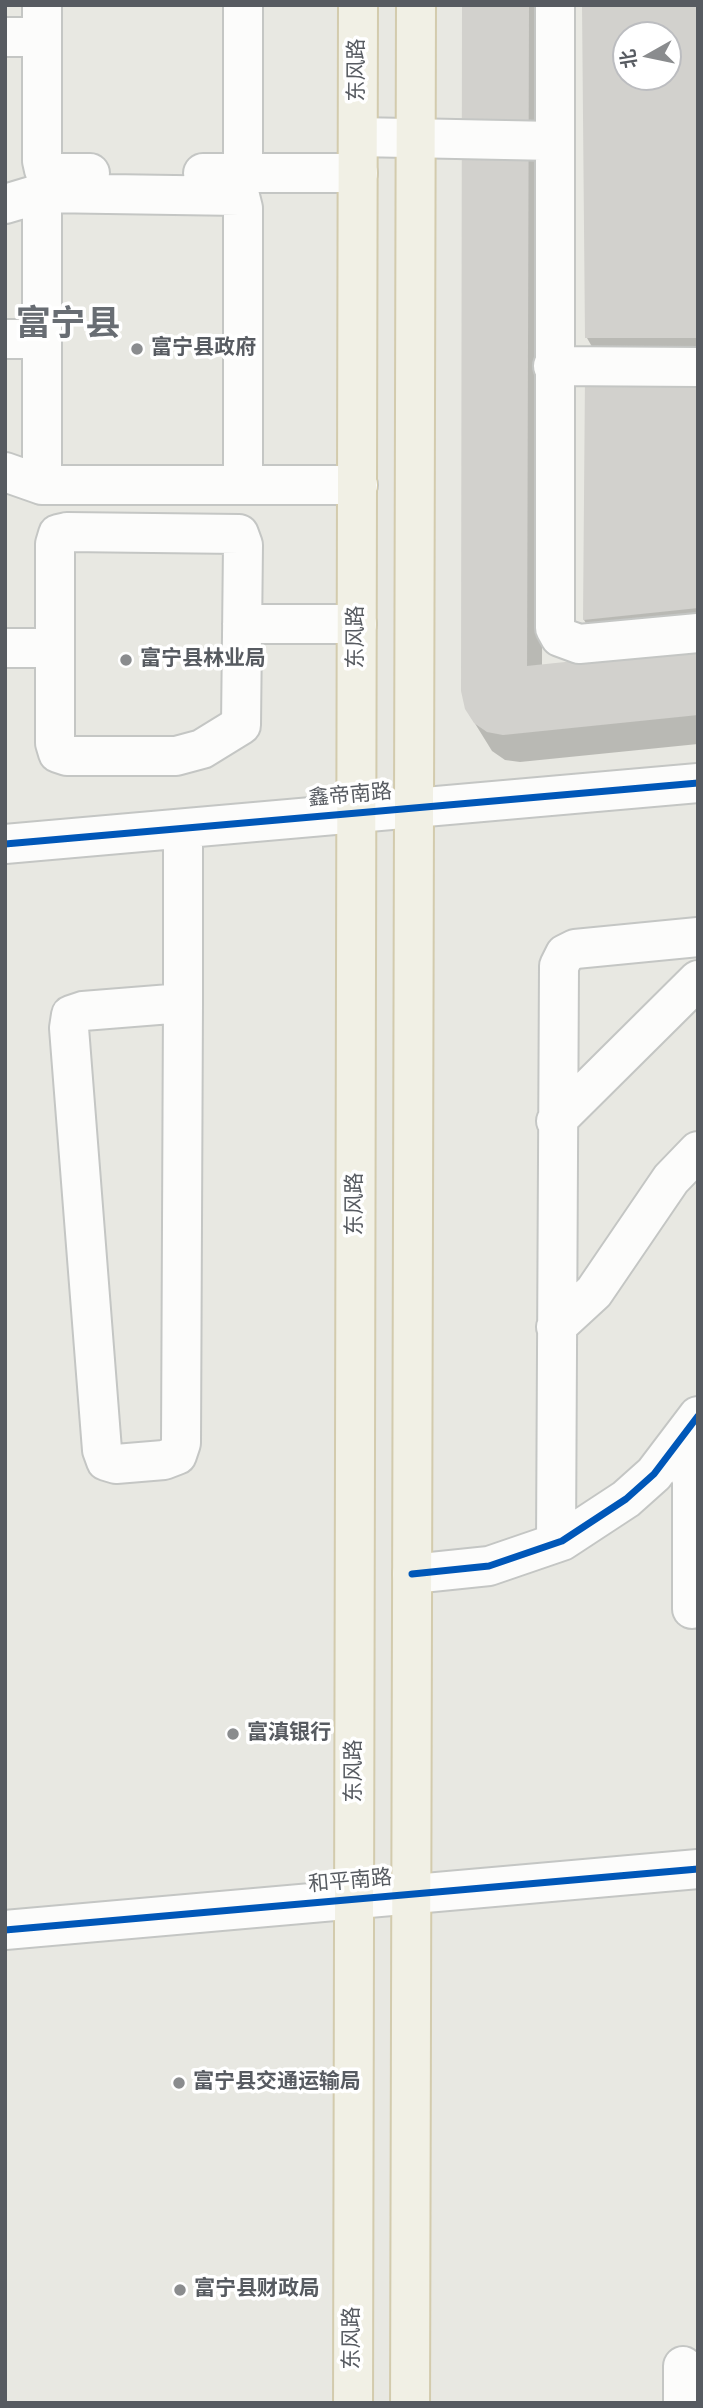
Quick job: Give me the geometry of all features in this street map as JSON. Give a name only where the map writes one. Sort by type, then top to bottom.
[{"type":"main road","name":"东风路","points":[[353,2403],[358,5]]},
{"type":"main road","points":[[410,2403],[416,5]]},
{"type":"street","points":[[243,5],[243,173]]},
{"type":"street","points":[[555,5],[555,628],[569,642],[579,644],[698,633]]},
{"type":"street","points":[[30,26],[41,161],[44,170],[54,173],[243,173],[358,155],[415,138],[554,141]]},
{"type":"street","points":[[5,204],[42,193],[230,193],[240,196],[243,208],[243,485]]},
{"type":"street","points":[[42,193],[24,339],[42,485]]},
{"type":"street","points":[[554,366],[698,367]]},
{"type":"street","points":[[5,472],[42,485],[358,485]]},
{"type":"street","points":[[58,534],[239,534],[243,545],[241,725],[202,749],[176,756],[67,756],[58,753],[55,743],[55,648],[55,544],[58,534]]},
{"type":"street","points":[[243,624],[357,624]]},
{"type":"street","points":[[5,648],[55,648]]},
{"type":"street","name":"鑫帝南路","points":[[5,844],[698,783]]},
{"type":"street","points":[[183,829],[183,1003],[181,1443],[177,1455],[164,1460],[116,1464],[106,1461],[102,1450],[69,1028],[71,1015],[83,1011],[183,1003]]},
{"type":"street","points":[[556,1543],[556,1121],[559,966],[565,954],[588,947],[698,937]]},
{"type":"street","points":[[556,1121],[698,980]]},
{"type":"street","points":[[556,1327],[594,1292],[671,1179],[698,1151]]},
{"type":"street","points":[[412,1574],[489,1566],[556,1543],[595,1522],[626,1499],[688,1430]]},
{"type":"street","points":[[688,1430],[692,1480],[692,1609]]},
{"type":"street","name":"和平南路","points":[[5,1930],[698,1869]]},
{"type":"building","points":[[462,5],[529,5],[527,666],[698,648],[698,715],[503,735],[487,732],[474,723],[465,709],[461,691]]},
{"type":"building","points":[[582,5],[698,5],[698,338],[585,338]]},
{"type":"building","points":[[698,375],[698,608],[583,620],[585,376]]},
{"type":"cycle path","points":[[5,844],[698,783]]},
{"type":"cycle path","points":[[412,1574],[489,1566],[562,1541],[626,1499],[654,1474],[698,1416]]},
{"type":"cycle path","points":[[5,1930],[698,1869]]},
{"type":"place","name":"富宁县政府","points":[[137,349]]},
{"type":"place","name":"富宁县林业局","points":[[126,660]]},
{"type":"place","name":"富滇银行","points":[[233,1734]]},
{"type":"place","name":"富宁县交通运输局","points":[[179,2083]]},
{"type":"place","name":"富宁县财政局","points":[[180,2290]]},
{"type":"district","name":"富宁县","points":[[68,326]]}]
